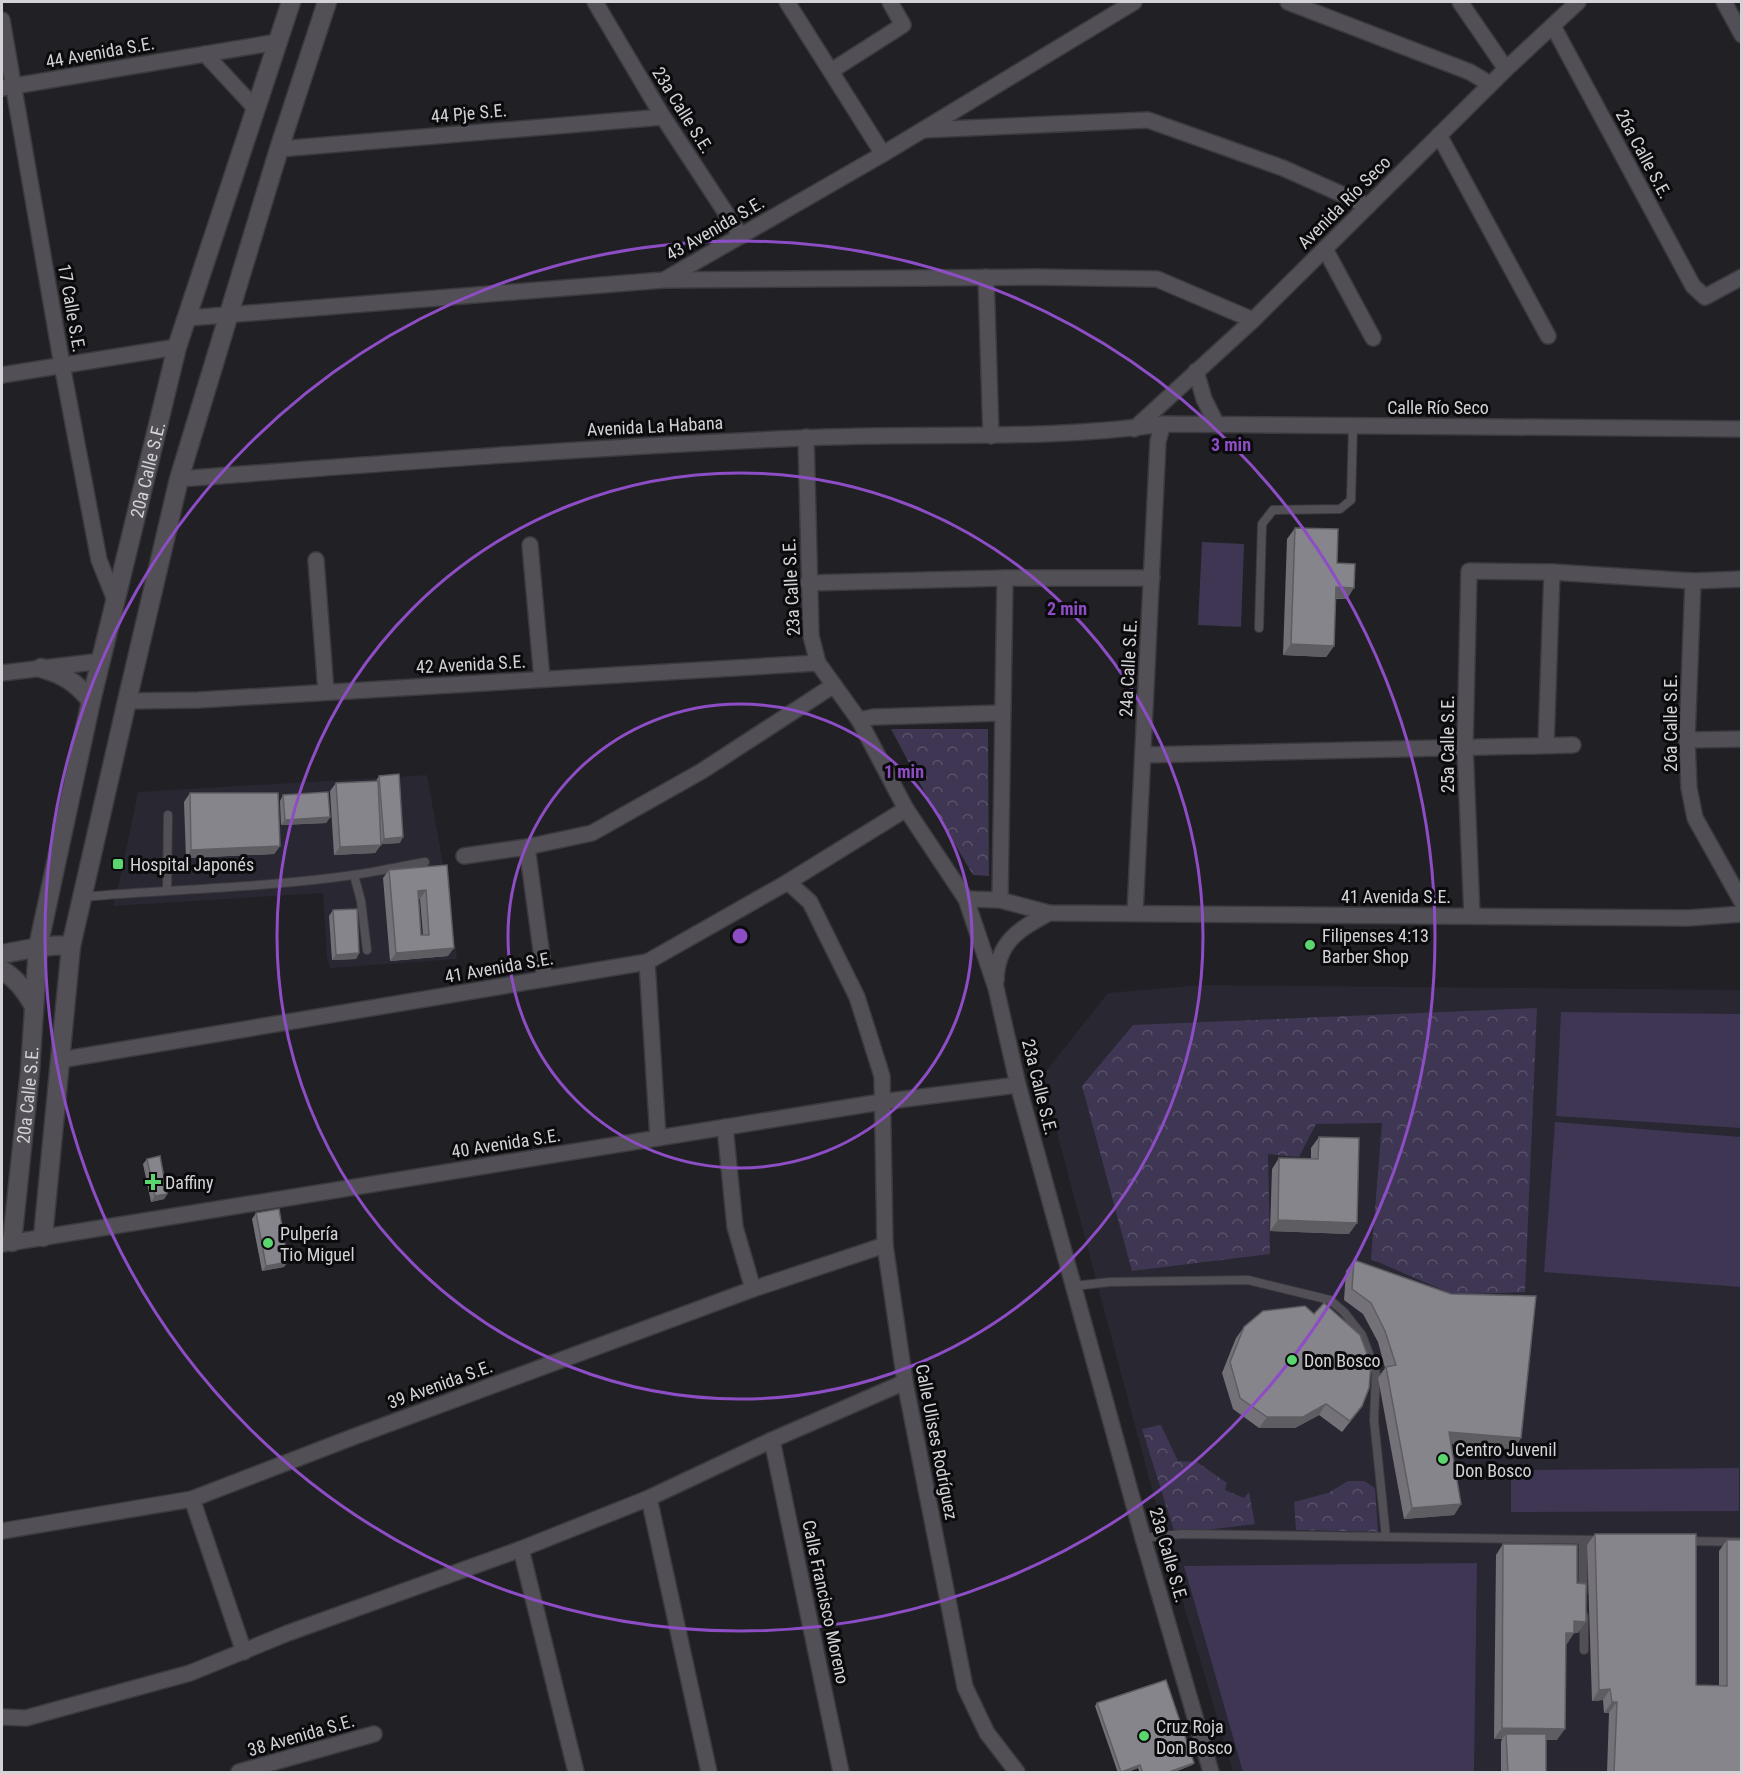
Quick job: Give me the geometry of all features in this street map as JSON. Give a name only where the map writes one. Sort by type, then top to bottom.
[{"type":"street","name":"20a Calle S.E.","points":[[7,1243],[30,1071],[38,947],[91,701],[177,347],[291,2]]},
{"type":"street","name":"20a Calle S.E.","points":[[43,1237],[71,946],[127,701],[179,478],[227,316],[327,2]]},
{"type":"street","name":"23a Calle S.E.","points":[[595,2],[663,117],[741,236]]},
{"type":"street","points":[[788,2],[883,154]]},
{"type":"street","points":[[831,71],[903,25],[890,2]]},
{"type":"street","name":"43 Avenida S.E.","points":[[188,318],[664,280],[883,154],[1134,2]]},
{"type":"street","points":[[1288,2],[1470,72],[1490,84]]},
{"type":"street","points":[[1460,2],[1506,69]]},
{"type":"street","name":"Avenida Río Seco","points":[[1134,429],[1253,320],[1490,84],[1578,2]]},
{"type":"street","points":[[1725,2],[1742,35]]},
{"type":"street","name":"17 Calle S.E.","points":[[2,20],[7,88],[99,560],[115,600]]},
{"type":"street","name":"26a Calle S.E.","points":[[1552,26],[1693,286],[1705,297],[1742,277]]},
{"type":"street","name":"44 Avenida S.E.","points":[[7,88],[277,42]]},
{"type":"street","points":[[205,54],[256,109]]},
{"type":"street","name":"44 Pje S.E.","points":[[279,149],[663,117]]},
{"type":"street","points":[[921,130],[1148,120],[1283,168],[1368,206]]},
{"type":"street","points":[[1439,135],[1548,336]]},
{"type":"street","points":[[1325,249],[1373,338]]},
{"type":"street","points":[[664,280],[986,277],[1157,279],[1253,320]]},
{"type":"street","points":[[986,277],[991,436]]},
{"type":"street","points":[[2,375],[177,347]]},
{"type":"street","points":[[1196,372],[1203,399],[1216,425]]},
{"type":"street","name":"Calle Río Seco","points":[[1134,429],[1163,424],[1742,429]]},
{"type":"street","name":"24a Calle S.E.","points":[[1135,913],[1158,441],[1163,424]]},
{"type":"street","name":"Avenida La Habana","points":[[179,478],[564,450],[806,437],[991,436],[1134,429]]},
{"type":"street","name":"23a Calle S.E.","points":[[806,437],[808,583],[811,636],[818,663],[859,720],[906,809],[966,899],[996,988],[1018,1085],[1143,1538],[1211,1772]]},
{"type":"street","points":[[530,545],[542,679]]},
{"type":"street","points":[[316,560],[326,692]]},
{"type":"street","name":"25a Calle S.E.","points":[[1472,916],[1465,746],[1469,571],[1552,572]]},
{"type":"street","points":[[1546,745],[1552,572],[1693,581],[1742,579]]},
{"type":"street","points":[[808,583],[1005,578],[1152,578]]},
{"type":"street","points":[[999,900],[1005,578]]},
{"type":"street","name":"26a Calle S.E.","points":[[1693,581],[1687,740],[1689,788],[1695,818],[1742,902]]},
{"type":"street","points":[[2,673],[102,661]]},
{"type":"street","name":"42 Avenida S.E.","points":[[127,701],[198,700],[818,663]]},
{"type":"street","points":[[41,668],[69,679],[91,701]]},
{"type":"street","points":[[464,856],[527,847],[592,833],[702,771],[834,685]]},
{"type":"street","points":[[859,720],[873,717],[1002,714]]},
{"type":"street","points":[[1687,740],[1742,739]]},
{"type":"street","points":[[1143,755],[1574,745]]},
{"type":"street","name":"41 Avenida S.E.","points":[[60,1060],[647,962],[788,882],[906,809]]},
{"type":"street","points":[[527,847],[545,979]]},
{"type":"street","name":"Calle Ulises Rodríguez","points":[[788,882],[810,902],[857,997],[882,1076],[885,1245],[905,1382],[965,1687],[987,1734],[1017,1773]]},
{"type":"street","name":"41 Avenida S.E.","points":[[966,899],[999,900],[1049,913],[1688,918],[1742,914]]},
{"type":"street","name":"41 Avenida S.E.","points":[[996,988],[996,966],[1004,946],[1019,930],[1049,913]]},
{"type":"street","points":[[2,954],[38,947],[71,946]]},
{"type":"street","points":[[647,962],[658,1138]]},
{"type":"street","points":[[2,970],[24,989],[34,1006]]},
{"type":"street","name":"40 Avenida S.E.","points":[[7,1243],[881,1102],[1018,1085]]},
{"type":"street","points":[[725,1127],[735,1227],[753,1289]]},
{"type":"street","name":"39 Avenida S.E.","points":[[2,1531],[192,1499],[753,1289],[885,1245]]},
{"type":"street","points":[[2,1717],[26,1718],[190,1673],[288,1633],[521,1549],[649,1498],[772,1440],[905,1382]]},
{"type":"street","name":"Calle Francisco Moreno","points":[[772,1440],[841,1773]]},
{"type":"street","points":[[649,1498],[709,1773]]},
{"type":"street","points":[[192,1499],[244,1652]]},
{"type":"street","points":[[521,1549],[576,1773]]},
{"type":"street","name":"38 Avenida S.E.","points":[[239,1773],[374,1734]]},
{"type":"lane","points":[[1259,628],[1262,524],[1273,510],[1340,509],[1351,500],[1353,426]]},
{"type":"lane","points":[[167,890],[168,815]]},
{"type":"lane","points":[[83,897],[299,881],[354,875],[425,862]]},
{"type":"lane","points":[[354,875],[361,902],[367,950]]},
{"type":"lane","points":[[1074,1286],[1110,1282],[1248,1280],[1330,1300],[1344,1312],[1362,1335],[1376,1374],[1374,1420],[1386,1537]]},
{"type":"lane","points":[[1143,1538],[1182,1534],[1606,1540]]},
{"type":"lane","points":[[1584,1539],[1584,1650]]},
{"type":"lane","points":[[1674,1541],[1742,1542]]},
{"type":"shaded area","points":[[427,775],[457,959],[330,968],[327,957],[323,893],[113,906],[138,792]]},
{"type":"shaded area","name":"Centro Juvenil Don Bosco","points":[[1202,985],[1741,990],[1741,1772],[1233,1772],[1171,1561],[1042,1076],[1108,993]]},
{"type":"green space","points":[[1202,542],[1244,544],[1241,627],[1198,625]]},
{"type":"green space","points":[[891,729],[988,729],[989,876],[973,875],[926,795]]},
{"type":"green space","points":[[1537,1008],[1525,1292],[1454,1295],[1371,1259],[1382,1123],[1316,1124],[1299,1157],[1268,1154],[1270,1254],[1132,1271],[1082,1086],[1133,1025]]},
{"type":"green space","points":[[1561,1012],[1741,1014],[1741,1128],[1556,1116]]},
{"type":"green space","points":[[1555,1122],[1741,1137],[1741,1287],[1544,1272]]},
{"type":"green space","points":[[1161,1425],[1178,1461],[1197,1462],[1227,1483],[1225,1490],[1244,1498],[1249,1492],[1255,1524],[1175,1534],[1142,1429]]},
{"type":"green space","points":[[1739,1468],[1739,1511],[1511,1512],[1511,1470]]},
{"type":"green space","points":[[1348,1481],[1364,1481],[1375,1488],[1378,1532],[1296,1530],[1294,1502],[1328,1493]]},
{"type":"green space","points":[[1477,1563],[1474,1772],[1243,1772],[1184,1566]]},
{"type":"building","points":[[1295,528],[1338,529],[1337,563],[1355,564],[1354,588],[1336,587],[1334,646],[1291,644]]},
{"type":"building","points":[[399,774],[403,837],[384,839],[379,776]]},
{"type":"building","points":[[378,781],[381,845],[340,847],[336,783]]},
{"type":"building","points":[[328,792],[330,817],[285,820],[283,795]]},
{"type":"building","points":[[190,793],[278,793],[280,846],[191,850]]},
{"type":"building","points":[[447,865],[454,948],[396,953],[389,870]],"holes":[[[426,890],[429,935],[421,935],[418,891]]]},
{"type":"building","points":[[357,909],[359,953],[336,955],[333,910]]},
{"type":"building","points":[[1319,1137],[1359,1138],[1357,1223],[1278,1220],[1279,1158],[1318,1159]]},
{"type":"building","points":[[160,1156],[167,1194],[155,1196],[147,1159]]},
{"type":"building","name":"Pulpería Tio Miguel","points":[[279,1209],[288,1262],[266,1266],[256,1213]]},
{"type":"building","points":[[1354,1260],[1451,1294],[1536,1296],[1521,1438],[1449,1432],[1461,1504],[1412,1508],[1386,1367],[1396,1365],[1385,1331],[1371,1303],[1352,1289]]},
{"type":"building","name":"Don Bosco","points":[[1324,1303],[1360,1335],[1371,1364],[1369,1388],[1362,1406],[1350,1421],[1326,1404],[1303,1417],[1267,1417],[1240,1398],[1230,1362],[1244,1327],[1263,1311],[1305,1306],[1314,1314]]},
{"type":"building","points":[[1595,1534],[1696,1534],[1696,1685],[1727,1686],[1727,1540],[1742,1540],[1742,1773],[1614,1773],[1617,1702],[1612,1702],[1610,1689],[1599,1690]]},
{"type":"building","points":[[1503,1544],[1577,1545],[1577,1583],[1586,1584],[1586,1622],[1574,1621],[1574,1633],[1566,1633],[1565,1729],[1502,1728]]},
{"type":"building","name":"Cruz Roja Don Bosco","points":[[1166,1680],[1194,1763],[1166,1773],[1143,1773],[1140,1765],[1121,1772],[1097,1703]]},
{"type":"building","points":[[1506,1734],[1546,1734],[1546,1773],[1508,1773]]},
{"type":"place","name":"Hospital Japonés","points":[[118,864]]},
{"type":"place","name":"Filipenses 4:13 Barber Shop","points":[[1310,945]]},
{"type":"place","name":"Daffiny","points":[[153,1182]]},
{"type":"place","name":"Pulpería Tio Miguel","points":[[268,1243]]},
{"type":"place","name":"Don Bosco","points":[[1292,1360]]},
{"type":"place","name":"Centro Juvenil Don Bosco","points":[[1443,1459]]},
{"type":"place","name":"Cruz Roja Don Bosco","points":[[1144,1736]]}]
